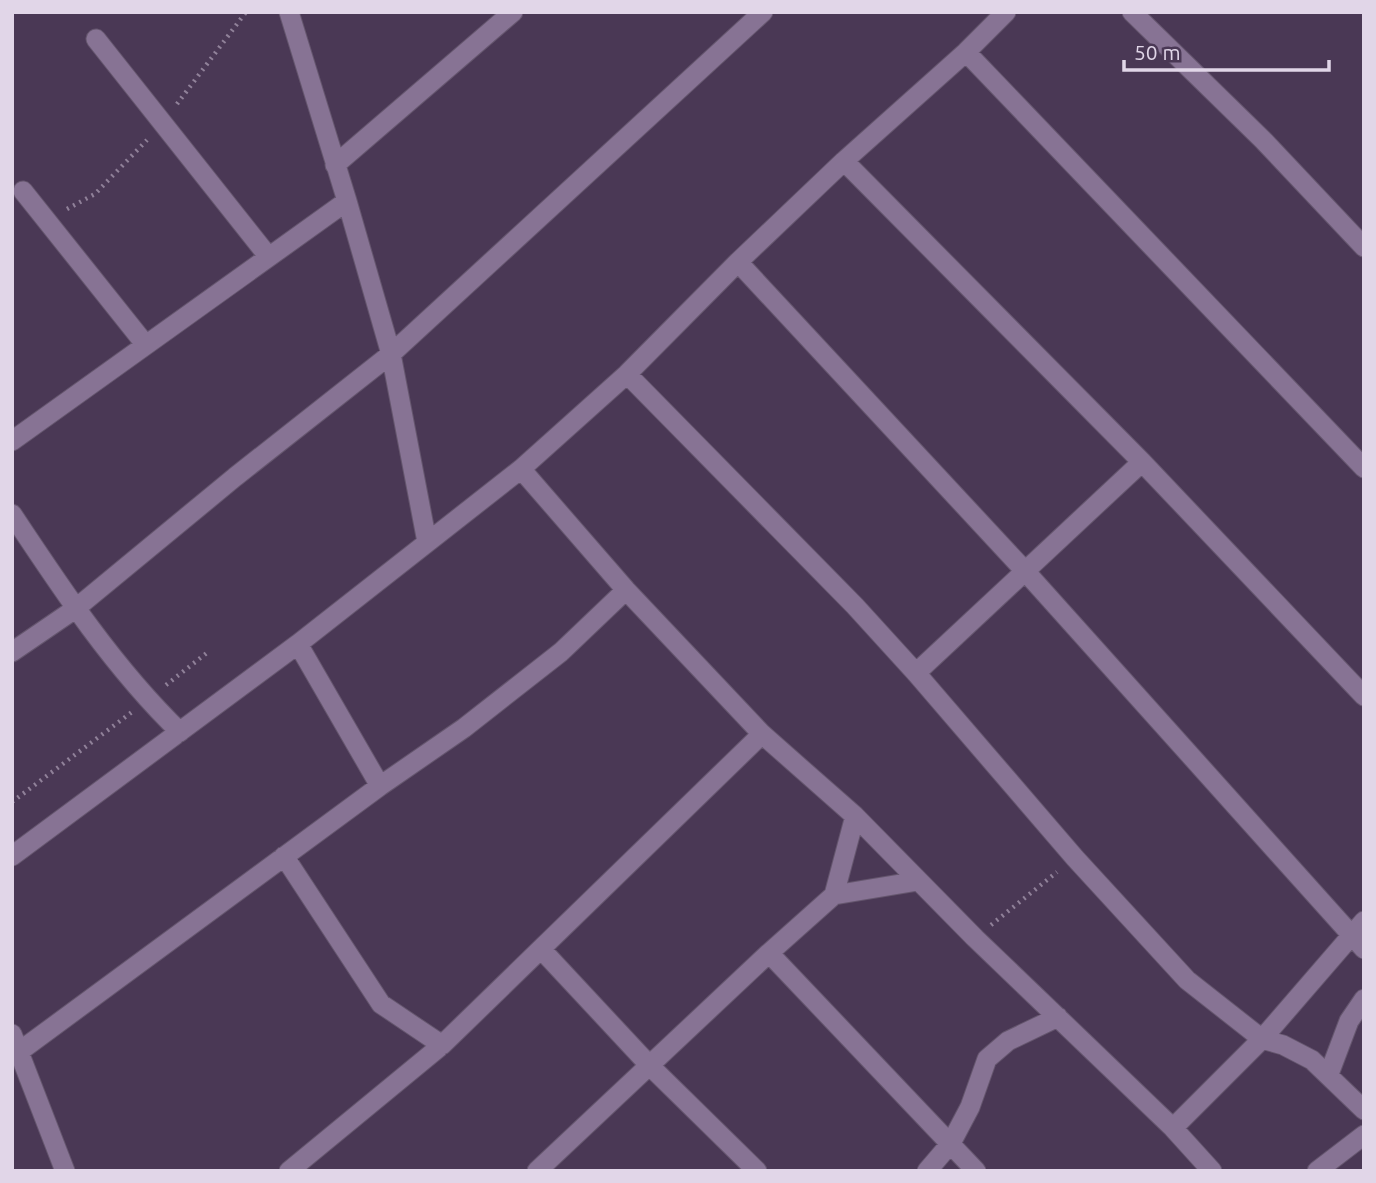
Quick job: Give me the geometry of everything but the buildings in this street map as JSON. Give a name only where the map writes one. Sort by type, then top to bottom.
[{"type":"street","points":[[289,12],[391,354],[427,542]]},
{"type":"street","points":[[335,165],[513,12]]},
{"type":"street","points":[[12,652],[75,609],[235,477],[391,354],[763,12]]},
{"type":"street","points":[[12,856],[298,644],[521,469],[627,374],[738,262],[1006,12]]},
{"type":"street","points":[[1132,12],[1263,140],[1364,247]]},
{"type":"street","points":[[96,39],[268,256]]},
{"type":"street","points":[[966,52],[1364,468]]},
{"type":"street","points":[[844,161],[1142,462],[1364,696]]},
{"type":"street","points":[[23,191],[145,344]]},
{"type":"street","points":[[13,438],[347,201]]},
{"type":"street","points":[[738,262],[1360,935],[1173,1128]]},
{"type":"street","points":[[627,374],[855,606],[1074,858],[1187,980],[1262,1039],[1312,1059],[1364,1110]]},
{"type":"street","points":[[916,673],[1142,462]]},
{"type":"street","points":[[521,469],[625,590],[762,734],[855,816],[975,938],[1173,1128],[1212,1171]]},
{"type":"street","points":[[12,514],[75,609],[148,701],[180,732]]},
{"type":"street","points":[[65,1171],[16,1043],[464,728],[550,661],[625,590]]},
{"type":"street","points":[[298,644],[380,786]]},
{"type":"street","points":[[289,1171],[442,1045],[762,734]]},
{"type":"street","points":[[834,895],[855,816]]},
{"type":"street","points":[[284,856],[381,1004],[442,1045]]},
{"type":"street","points":[[537,1171],[834,895],[918,881]]},
{"type":"street","points":[[541,949],[651,1066],[757,1171]]},
{"type":"street","points":[[769,953],[976,1171]]},
{"type":"street","points":[[1329,1074],[1349,1021],[1364,999]]},
{"type":"street","points":[[927,1171],[951,1143],[970,1107],[987,1059],[1008,1041],[1058,1017]]},
{"type":"street","points":[[1317,1171],[1364,1135]]},
{"type":"path","points":[[12,802],[148,701],[208,652]]},
{"type":"path","points":[[975,938],[1074,858]]}]
